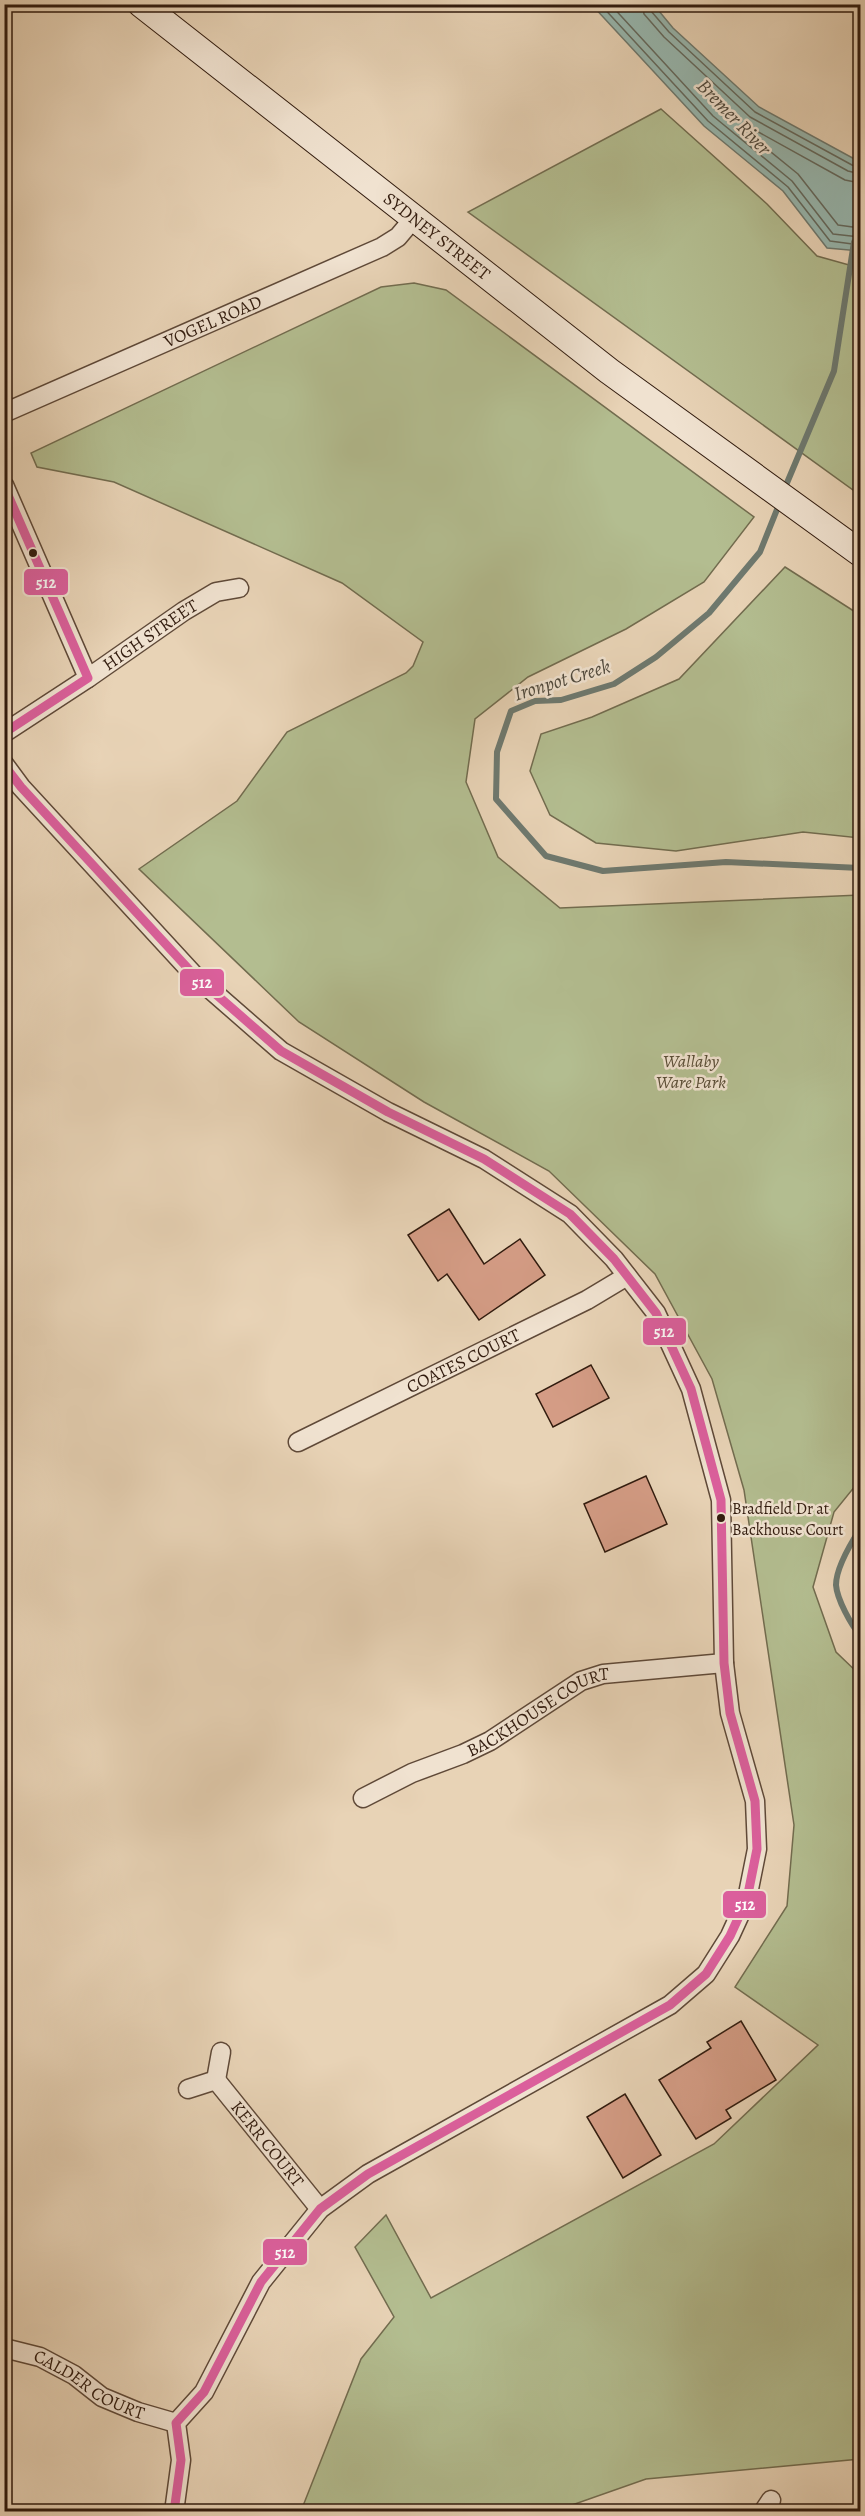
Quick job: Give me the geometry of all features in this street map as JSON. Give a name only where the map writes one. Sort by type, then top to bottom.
[{"type":"main road","name":"SYDNEY STREET","points":[[141,4],[609,371],[860,552]]},
{"type":"street","name":"VOGEL ROAD","points":[[4,413],[382,247],[398,237],[414,218]]},
{"type":"street","points":[[4,484],[88,678]]},
{"type":"street","name":"HIGH STREET","points":[[4,733],[88,678],[184,610],[216,592],[238,588]]},
{"type":"street","points":[[4,764],[21,787],[195,976],[282,1051],[388,1112],[484,1160],[570,1214],[614,1259],[656,1313],[691,1389],[721,1500],[724,1663],[730,1713],[755,1801],[757,1849],[747,1899],[711,1968],[670,2005],[368,2174],[320,2209],[261,2282],[204,2392],[176,2423],[181,2460],[174,2511]]},
{"type":"street","name":"COATES COURT","points":[[298,1442],[587,1300],[627,1276]]},
{"type":"street","name":"BACKHOUSE COURT","points":[[363,1798],[412,1773],[490,1741],[581,1681],[603,1674],[724,1663]]},
{"type":"street","points":[[188,2090],[216,2080],[221,2052]]},
{"type":"street","name":"KERR COURT","points":[[216,2080],[320,2209]]},
{"type":"street","name":"CALDER COURT","points":[[4,2348],[40,2357],[74,2375],[102,2397],[138,2412],[176,2423]]},
{"type":"green space","points":[[661,109],[767,204],[817,256],[860,268],[860,495],[468,212]]},
{"type":"green space","name":"Wallaby Ware Park","points":[[414,283],[446,290],[754,517],[704,582],[626,629],[528,677],[475,719],[466,782],[498,857],[560,908],[860,895],[860,1480],[834,1512],[813,1587],[836,1652],[860,1675],[860,2459],[646,2479],[555,2511],[301,2511],[361,2359],[394,2317],[355,2247],[386,2215],[431,2298],[714,2144],[818,2045],[735,1987],[787,1906],[794,1825],[744,1490],[712,1379],[655,1274],[549,1171],[424,1102],[299,1022],[139,869],[237,801],[287,732],[406,673],[413,666],[423,642],[342,583],[114,482],[37,467],[31,453],[381,287]]},
{"type":"green space","points":[[785,567],[860,615],[860,838],[803,832],[676,851],[596,843],[550,815],[530,771],[541,734],[592,717],[679,679]]},
{"type":"water","name":"Bremer River","points":[[592,5],[654,5],[673,28],[759,107],[860,162],[860,251],[827,248],[783,191],[704,126]]},
{"type":"building","points":[[449,1209],[484,1264],[520,1239],[545,1275],[479,1320],[447,1274],[438,1281],[408,1235]]},
{"type":"building","points":[[591,1365],[609,1398],[553,1427],[536,1394]]},
{"type":"building","points":[[646,1476],[667,1524],[605,1552],[584,1504]]},
{"type":"building","points":[[741,2021],[776,2080],[726,2110],[731,2118],[696,2139],[659,2080],[711,2048],[707,2042]]},
{"type":"building","points":[[625,2094],[661,2155],[623,2178],[587,2117]]},
{"type":"waterway","name":"Ironpot Creek","points":[[784,490],[834,371],[854,242]]},
{"type":"waterway","name":"Ironpot Creek","points":[[780,502],[760,552],[709,613],[656,657],[614,684],[561,700],[535,701],[511,711],[497,752],[496,799],[546,856],[603,871],[726,862],[860,868]]},
{"type":"waterway","name":"Ironpot Creek","points":[[860,1529],[841,1563],[836,1585],[845,1612],[860,1635]]},
{"type":"transit line","name":"512","points":[[4,486],[88,678]]},
{"type":"transit line","name":"512","points":[[4,733],[88,678]]},
{"type":"transit line","name":"512","points":[[4,765],[21,787],[195,976],[281,1051],[388,1112],[484,1159],[570,1214],[614,1259],[656,1313],[691,1389],[721,1500],[724,1663],[730,1713],[755,1801],[757,1849],[747,1899],[730,1936],[706,1974],[670,2005],[368,2174],[320,2209],[261,2282],[204,2392],[176,2423],[181,2460],[174,2512]]},
{"type":"place","name":"Bradfield Dr at Backhouse Court","points":[[721,1518]]}]
